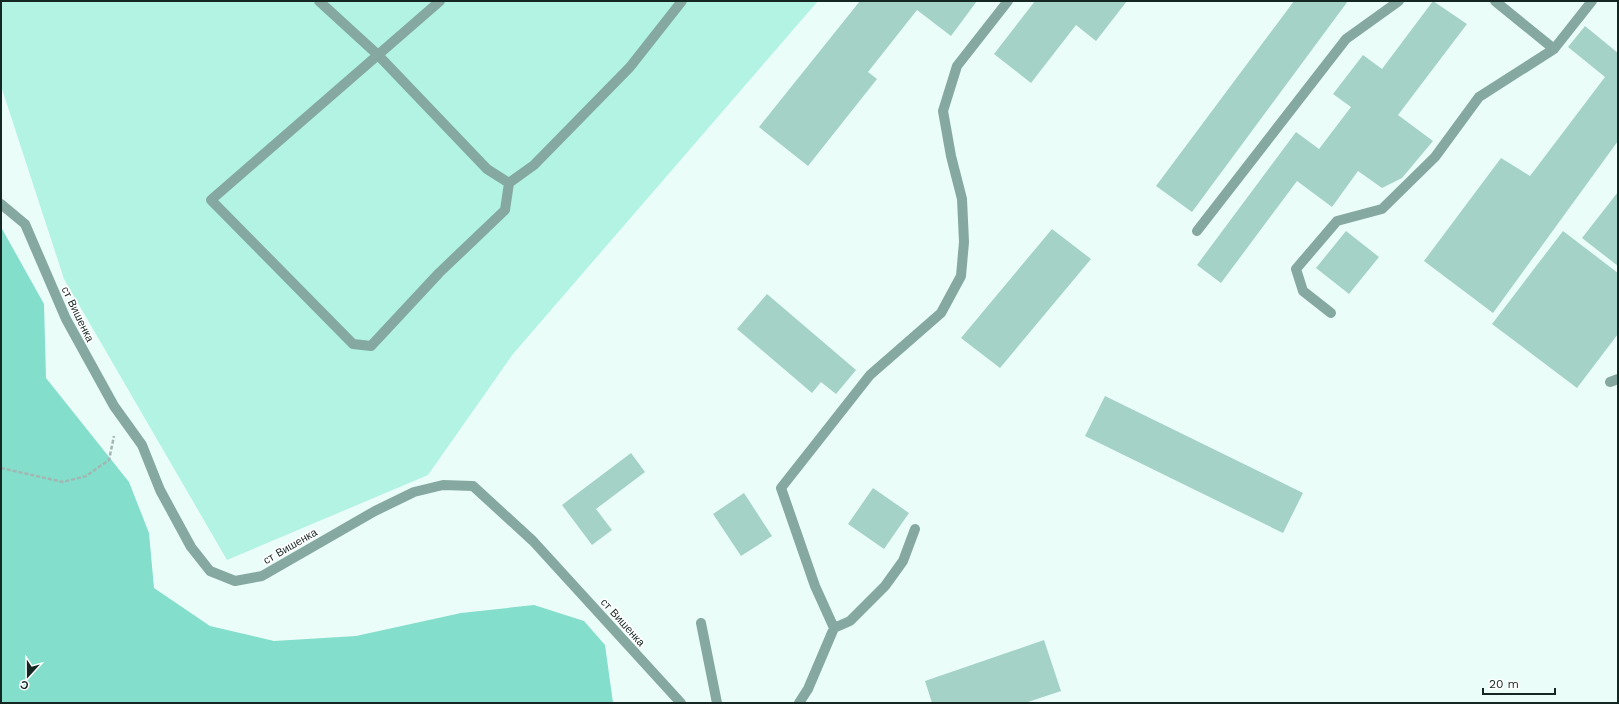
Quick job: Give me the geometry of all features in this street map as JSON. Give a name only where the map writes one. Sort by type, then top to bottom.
[{"type":"lane","points":[[319,1],[378,55],[487,169],[509,183]]},
{"type":"lane","points":[[440,1],[212,200],[353,344],[371,346],[439,273],[505,210],[509,183],[534,165],[630,67],[682,1]]},
{"type":"lane","points":[[834,628],[815,586],[781,488],[870,375],[941,313],[962,276],[964,242],[962,199],[951,156],[943,111],[957,66],[1008,1]]},
{"type":"lane","points":[[1197,231],[1346,39],[1399,1]]},
{"type":"lane","points":[[1495,1],[1554,49]]},
{"type":"lane","points":[[1331,313],[1303,291],[1296,269],[1337,221],[1382,209],[1435,156],[1478,97],[1554,49],[1592,1]]},
{"type":"lane","name":"ст Вишенка","points":[[1,204],[25,224],[66,319],[114,406],[142,445],[160,490],[191,547],[210,570],[235,581],[262,576],[375,511],[414,492],[443,485],[473,486],[533,541],[681,703]]},
{"type":"lane","points":[[799,703],[808,689],[834,628],[850,622],[885,586],[902,561],[915,529]]},
{"type":"lane","points":[[701,623],[717,703]]},
{"type":"path","points":[[1,468],[63,482],[86,476],[109,460],[114,432],[114,406]]},
{"type":"green space","points":[[1,1],[818,1],[513,354],[428,475],[227,560],[64,279],[1,86]]},
{"type":"green space","points":[[1,227],[44,304],[46,378],[129,482],[149,533],[154,588],[210,626],[274,641],[356,636],[461,613],[534,605],[584,621],[605,645],[613,703],[1,703]]},
{"type":"building","points":[[860,1],[977,1],[951,36],[917,10],[868,72],[877,79],[808,166],[759,127]]},
{"type":"building","points":[[1035,1],[1127,1],[1096,41],[1076,25],[1031,83],[994,54]]},
{"type":"building","points":[[1294,1],[1348,1],[1192,212],[1156,186]]},
{"type":"building","points":[[1433,1],[1467,24],[1398,115],[1433,141],[1402,178],[1382,188],[1358,171],[1332,207],[1297,181],[1221,283],[1197,265],[1296,132],[1319,149],[1351,107],[1333,94],[1363,55],[1382,69]]},
{"type":"building","points":[[1585,26],[1618,53],[1618,141],[1493,313],[1424,261],[1501,158],[1530,176],[1605,77],[1568,47]]},
{"type":"building","points":[[1618,192],[1618,266],[1582,238]]},
{"type":"building","points":[[1052,229],[1091,259],[1000,368],[961,338]]},
{"type":"building","points":[[1346,231],[1379,257],[1349,294],[1316,268]]},
{"type":"building","points":[[1563,231],[1618,273],[1618,334],[1577,388],[1492,324]]},
{"type":"building","points":[[767,294],[856,370],[836,394],[821,382],[812,393],[737,329]]},
{"type":"building","points":[[1105,396],[1303,493],[1283,533],[1085,436]]},
{"type":"building","points":[[631,453],[645,472],[596,509],[612,530],[592,545],[562,505]]},
{"type":"building","points":[[873,488],[909,513],[884,549],[848,524]]},
{"type":"building","points":[[744,493],[772,536],[741,556],[713,514]]},
{"type":"building","points":[[1044,640],[1061,691],[1025,703],[932,703],[925,681]]}]
